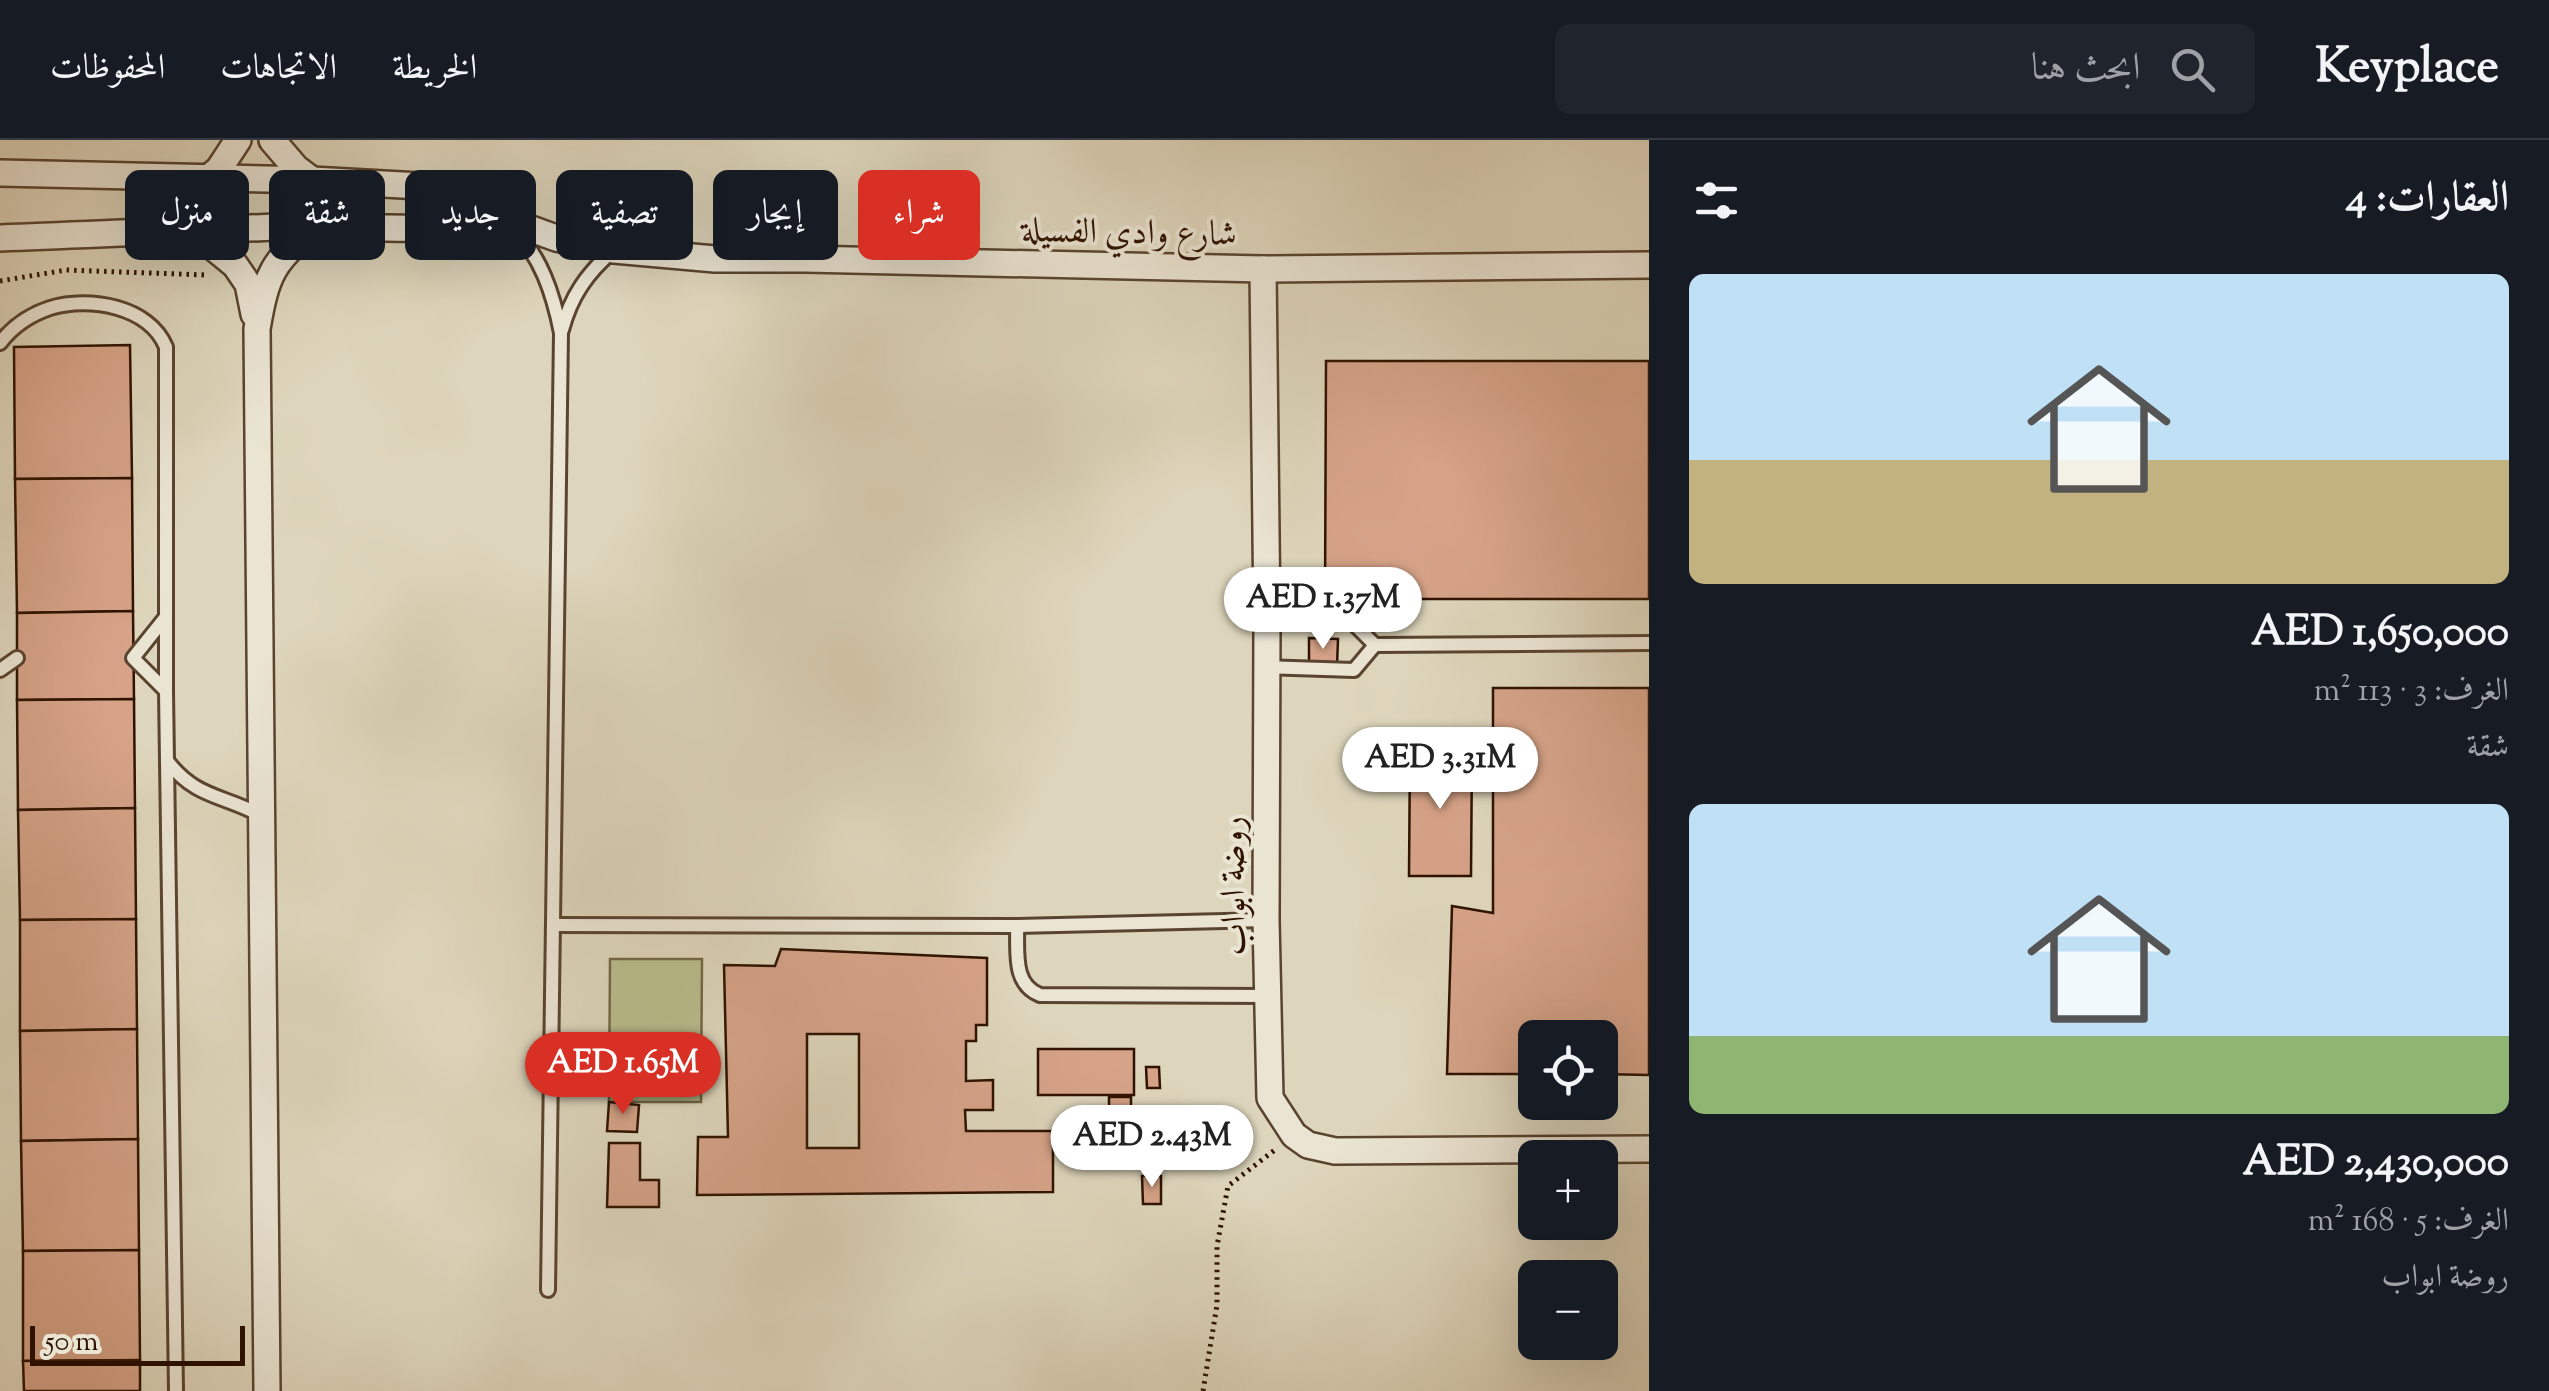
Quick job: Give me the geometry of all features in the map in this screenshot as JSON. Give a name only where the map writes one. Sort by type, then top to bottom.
[{"type":"street","points":[[217,170],[238,140]]},
{"type":"street","points":[[272,140],[299,170]]},
{"type":"street","name":"شارع وادي الفسيلة","points":[[0,173],[125,177]]},
{"type":"street","points":[[0,238],[125,233]]},
{"type":"street","name":"شارع وادي الفسيلة","points":[[693,257],[1263,269],[1649,265]]},
{"type":"street","points":[[229,260],[248,284],[257,329]]},
{"type":"street","points":[[267,1391],[257,329],[264,290],[280,260]]},
{"type":"street","name":"روضة ابواب","points":[[1263,269],[1270,1098],[1294,1135]]},
{"type":"street","points":[[1294,1135],[1308,1146],[1335,1151],[1649,1148]]},
{"type":"lane","points":[[536,260],[551,290],[561,333]]},
{"type":"lane","points":[[548,1290],[561,333],[579,286],[602,260]]},
{"type":"lane","points":[[0,344],[23,320],[52,307],[91,303],[138,317],[161,334],[166,347],[166,691],[176,1391]]},
{"type":"lane","points":[[166,616],[134,658],[166,691]]},
{"type":"lane","points":[[1266,621],[1354,623],[1374,644],[1649,642]]},
{"type":"lane","points":[[1266,667],[1354,670],[1374,644]]},
{"type":"lane","points":[[0,670],[17,658],[1,651]]},
{"type":"lane","points":[[168,762],[182,780],[205,794],[237,802],[260,815]]},
{"type":"lane","points":[[553,924],[1017,926],[1266,920]]},
{"type":"lane","points":[[1017,926],[1020,977],[1027,988],[1040,994],[1268,996]]},
{"type":"path","points":[[0,281],[66,270],[114,270],[212,276],[248,284]]},
{"type":"path","points":[[1203,1391],[1217,1304],[1218,1246],[1228,1186],[1294,1135]]},
{"type":"green space","points":[[610,959],[702,959],[701,1102],[609,1102]]},
{"type":"building","points":[[130,345],[132,478],[15,479],[14,347]]},
{"type":"building","points":[[1326,361],[1649,361],[1649,599],[1325,599]]},
{"type":"building","points":[[132,478],[133,611],[17,613],[15,479]]},
{"type":"building","points":[[133,611],[134,699],[17,700],[17,613]]},
{"type":"building","points":[[1309,638],[1338,639],[1337,666],[1309,665]]},
{"type":"building","points":[[1493,688],[1649,688],[1649,1075],[1618,1074],[1618,1020],[1518,1020],[1518,1074],[1447,1074],[1452,906],[1493,913]]},
{"type":"building","points":[[134,699],[135,808],[18,810],[17,700]]},
{"type":"building","points":[[1410,748],[1472,749],[1471,876],[1409,876]]},
{"type":"building","points":[[135,808],[136,919],[20,920],[18,810]]},
{"type":"building","points":[[136,919],[137,1029],[20,1031],[20,920]]},
{"type":"building","points":[[781,949],[987,958],[987,1025],[976,1025],[976,1041],[966,1041],[966,1081],[993,1080],[993,1110],[965,1110],[966,1131],[1053,1131],[1053,1192],[697,1195],[698,1137],[728,1137],[724,965],[775,966]],"holes":[[[807,1034],[859,1034],[859,1148],[807,1148]]]},
{"type":"building","points":[[137,1029],[138,1139],[21,1141],[20,1031]]},
{"type":"building","points":[[1038,1049],[1134,1049],[1134,1095],[1038,1095]]},
{"type":"building","points":[[1146,1067],[1159,1067],[1160,1088],[1147,1088]]},
{"type":"building","points":[[1109,1097],[1131,1097],[1131,1128],[1109,1129]]},
{"type":"building","points":[[609,1102],[639,1105],[637,1132],[607,1131]]},
{"type":"building","points":[[1159,1112],[1159,1128],[1140,1129],[1139,1114]]},
{"type":"building","points":[[138,1139],[139,1250],[23,1251],[21,1141]]},
{"type":"building","points":[[609,1143],[640,1143],[640,1180],[659,1180],[659,1207],[607,1207]]},
{"type":"building","points":[[1142,1176],[1161,1176],[1161,1204],[1143,1204]]},
{"type":"building","points":[[139,1250],[140,1360],[23,1361],[23,1251]]},
{"type":"building","points":[[140,1360],[140,1391],[24,1391],[23,1361]]}]
